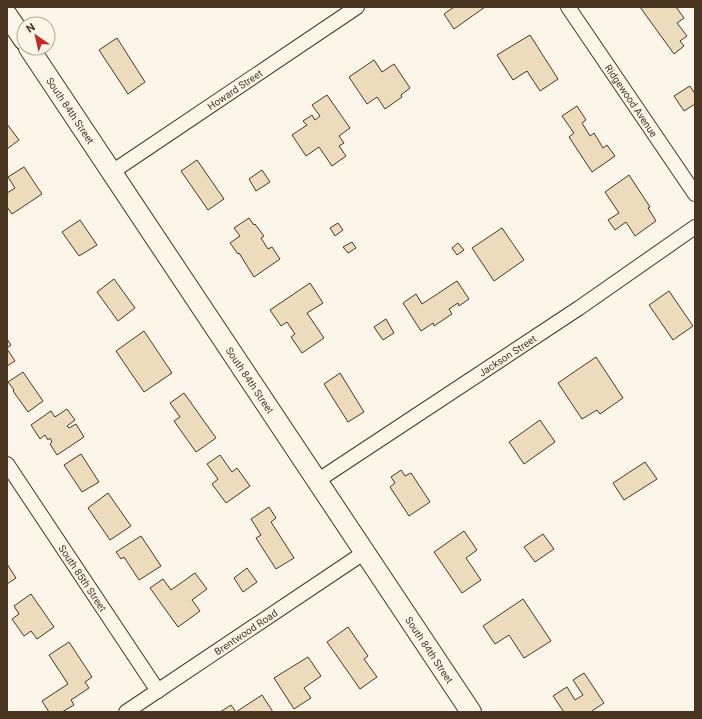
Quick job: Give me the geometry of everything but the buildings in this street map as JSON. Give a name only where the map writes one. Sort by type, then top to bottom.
[{"type":"main road","points":[[7,15],[16,28]]},
{"type":"main road","name":"South 84th Street","points":[[34,56],[471,712]]},
{"type":"street","name":"Howard Street","points":[[112,172],[357,7]]},
{"type":"street","name":"Ridgewood Avenue","points":[[568,7],[695,194]]},
{"type":"street","name":"Jackson Street","points":[[317,481],[579,308],[695,227]]},
{"type":"street","name":"South 85th Street","points":[[7,464],[158,691]]},
{"type":"street","name":"Brentwood Road","points":[[126,712],[365,552]]}]
